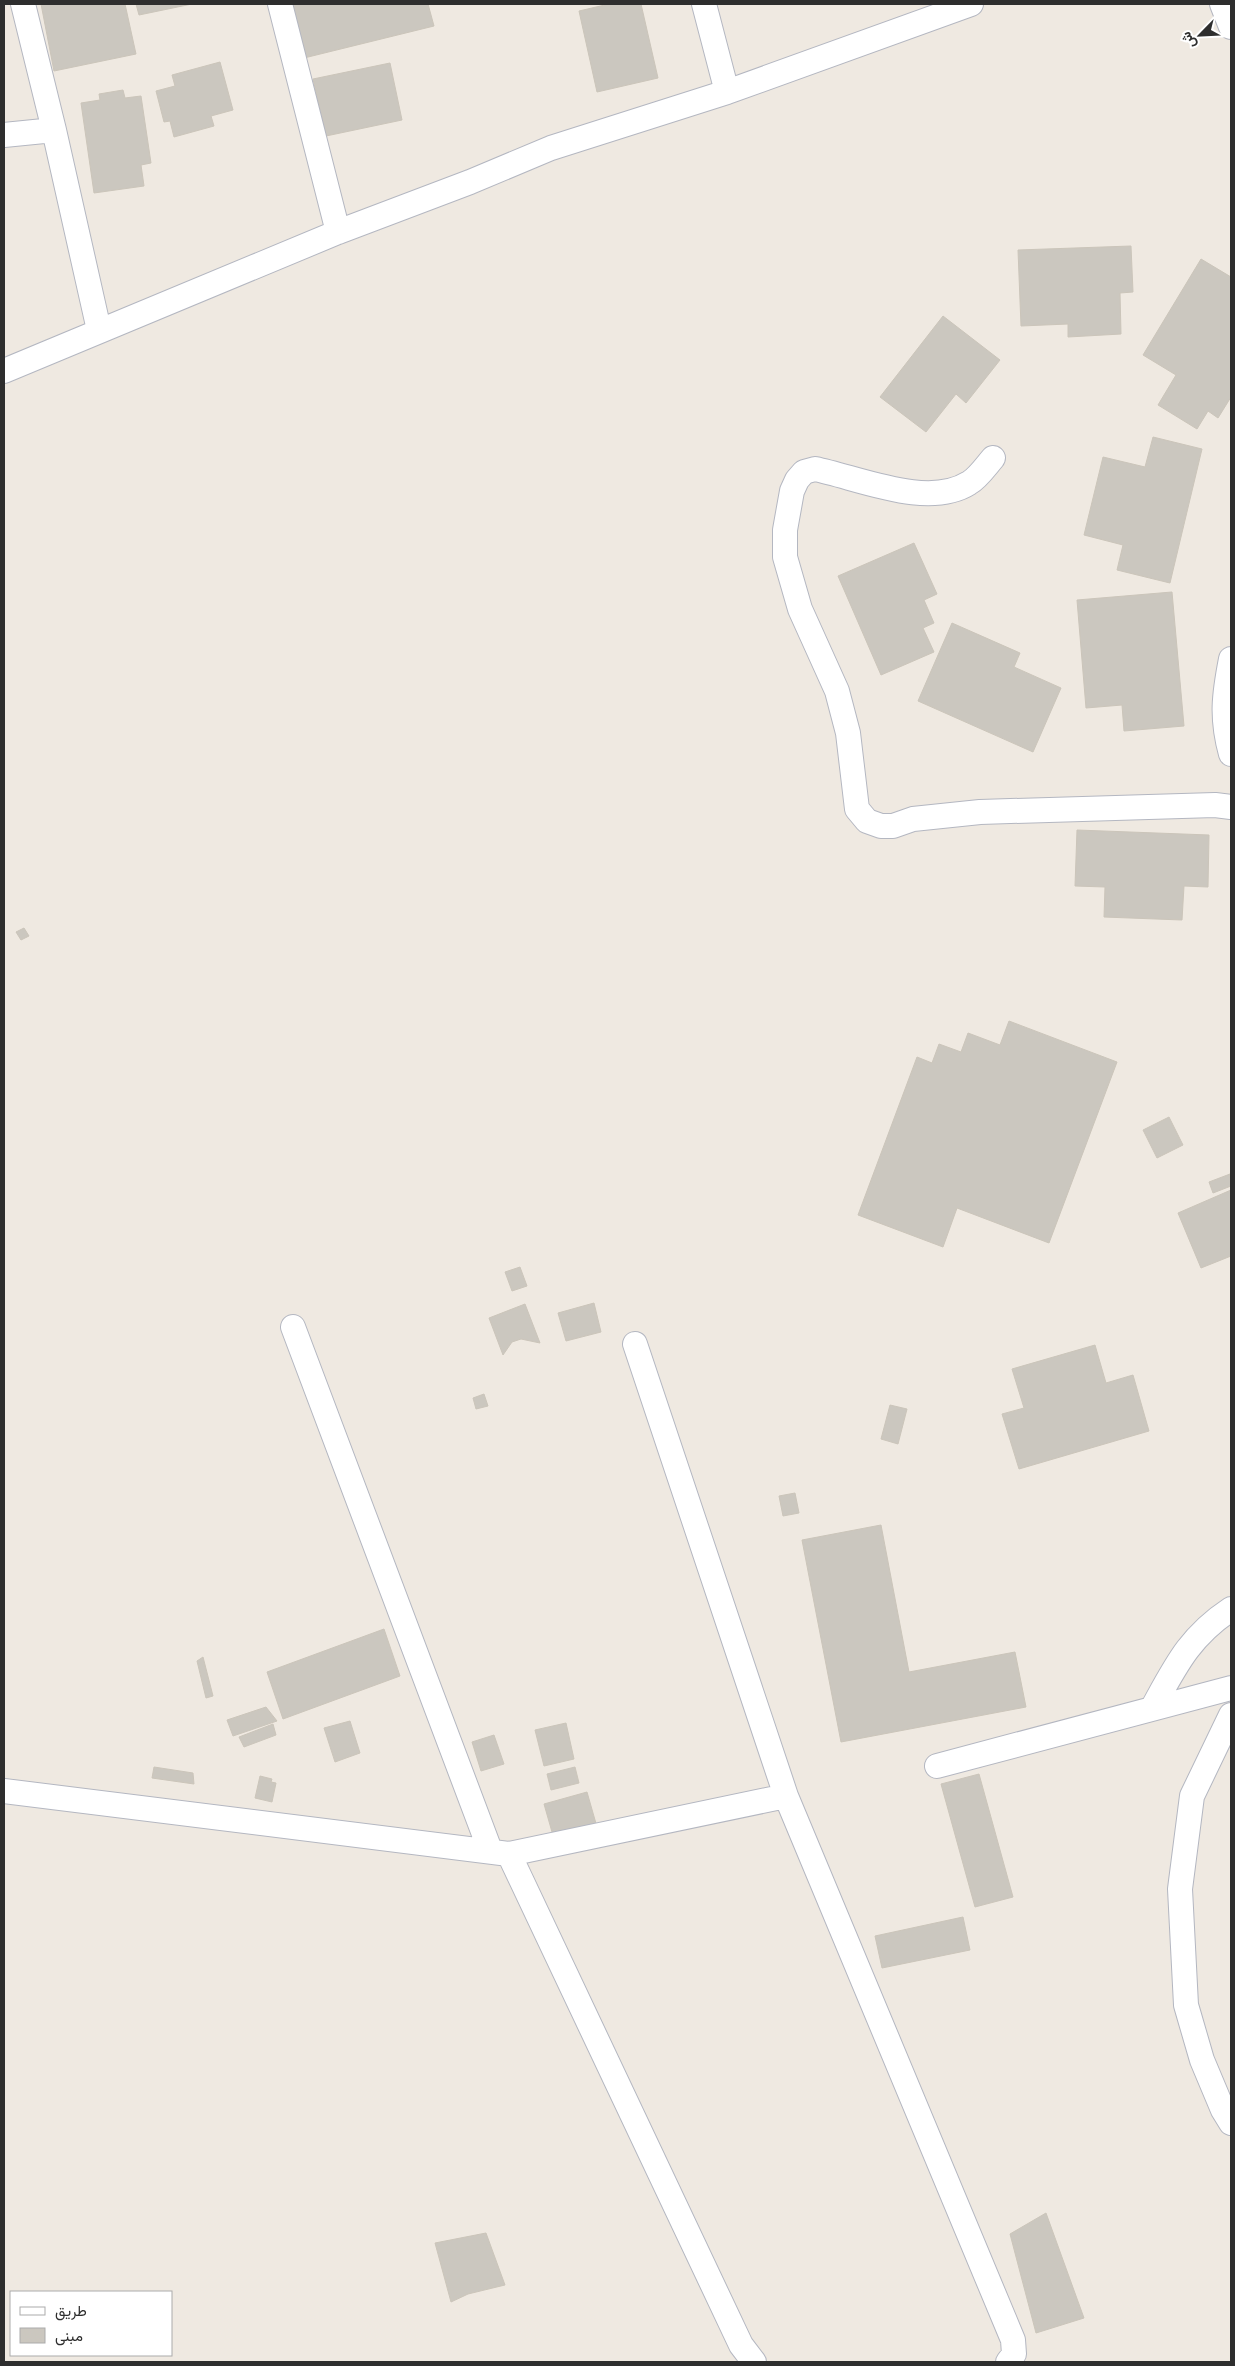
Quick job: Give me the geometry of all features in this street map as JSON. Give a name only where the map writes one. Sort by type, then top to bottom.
[{"type":"street","points":[[23,4],[54,130],[99,330]]},
{"type":"street","points":[[280,4],[338,232]]},
{"type":"street","points":[[704,4],[727,92]]},
{"type":"street","points":[[4,372],[99,330],[338,232],[470,182],[551,148],[727,92],[971,4]]},
{"type":"street","points":[[1222,4],[1231,27]]},
{"type":"street","points":[[4,135],[54,130]]},
{"type":"street","points":[[993,458],[969,483],[944,492],[911,493],[815,469],[804,472],[797,480],[792,491],[785,530],[785,557],[800,609],[837,691],[848,733],[857,809],[867,821],[881,826],[892,826],[913,819],[980,812],[1215,805],[1231,807]]},
{"type":"street","points":[[1231,659],[1224,695],[1225,731],[1231,754]]},
{"type":"street","points":[[293,1327],[500,1852],[741,2345],[754,2362]]},
{"type":"street","points":[[635,1344],[786,1796],[1013,2340],[1014,2354],[1008,2362]]},
{"type":"street","points":[[1153,1707],[1193,1642],[1204,1628],[1231,1609]]},
{"type":"street","points":[[937,1766],[1153,1707],[1231,1688]]},
{"type":"street","points":[[1231,1715],[1192,1796],[1180,1889],[1186,2005],[1202,2060],[1223,2110],[1231,2122]]},
{"type":"street","points":[[4,1791],[500,1852],[786,1796]]},
{"type":"building","points":[[41,4],[125,4],[136,54],[54,71]]},
{"type":"building","points":[[136,4],[192,4],[139,15]]},
{"type":"building","points":[[291,4],[428,4],[434,26],[304,58]]},
{"type":"building","points":[[609,4],[641,4],[658,78],[597,92],[579,11]]},
{"type":"building","points":[[220,62],[233,110],[211,116],[214,126],[174,137],[170,121],[164,122],[156,91],[175,86],[172,75]]},
{"type":"building","points":[[390,63],[402,120],[326,136],[313,79]]},
{"type":"building","points":[[123,90],[125,98],[141,96],[151,163],[141,165],[144,186],[94,193],[81,103],[100,100],[99,94]]},
{"type":"building","points":[[1131,246],[1133,292],[1120,293],[1121,334],[1068,337],[1068,324],[1021,326],[1018,250]]},
{"type":"building","points":[[1201,259],[1231,277],[1231,397],[1218,418],[1208,411],[1197,429],[1158,405],[1176,375],[1143,355]]},
{"type":"building","points":[[943,316],[1000,360],[966,403],[956,394],[926,432],[880,397]]},
{"type":"building","points":[[1153,437],[1202,449],[1170,583],[1117,570],[1123,545],[1084,535],[1103,457],[1145,467]]},
{"type":"building","points":[[914,543],[937,594],[924,600],[934,623],[923,628],[934,652],[881,675],[838,576]]},
{"type":"building","points":[[1172,592],[1184,726],[1124,731],[1122,705],[1086,708],[1077,600]]},
{"type":"building","points":[[952,623],[1020,653],[1014,667],[1061,688],[1033,752],[918,701]]},
{"type":"building","points":[[1077,830],[1209,835],[1208,887],[1184,886],[1182,920],[1104,917],[1105,887],[1075,886]]},
{"type":"building","points":[[24,928],[29,936],[21,940],[16,932]]},
{"type":"building","points":[[1009,1021],[1117,1062],[1049,1243],[957,1208],[943,1247],[858,1215],[917,1057],[932,1063],[939,1044],[961,1052],[968,1033],[1000,1045]]},
{"type":"building","points":[[1169,1117],[1183,1145],[1157,1158],[1143,1130]]},
{"type":"building","points":[[1230,1174],[1231,1186],[1213,1193],[1209,1182]]},
{"type":"building","points":[[1231,1190],[1231,1256],[1201,1268],[1178,1213]]},
{"type":"building","points":[[520,1267],[527,1286],[512,1291],[505,1272]]},
{"type":"building","points":[[594,1303],[601,1332],[566,1341],[558,1313]]},
{"type":"building","points":[[525,1304],[540,1343],[521,1339],[512,1342],[503,1355],[489,1318]]},
{"type":"building","points":[[1095,1345],[1106,1383],[1133,1375],[1149,1431],[1019,1469],[1002,1414],[1024,1408],[1012,1369]]},
{"type":"building","points":[[484,1394],[488,1406],[476,1409],[473,1398]]},
{"type":"building","points":[[890,1405],[907,1409],[898,1444],[881,1439]]},
{"type":"building","points":[[795,1493],[799,1513],[783,1516],[779,1496]]},
{"type":"building","points":[[881,1525],[909,1672],[1015,1652],[1026,1707],[841,1742],[802,1540]]},
{"type":"building","points":[[384,1629],[400,1676],[283,1719],[267,1672]]},
{"type":"building","points":[[203,1657],[213,1696],[206,1698],[197,1661]]},
{"type":"building","points":[[266,1707],[277,1721],[233,1736],[227,1720]]},
{"type":"building","points":[[350,1721],[360,1753],[335,1762],[324,1728]]},
{"type":"building","points":[[566,1723],[574,1759],[544,1766],[535,1730]]},
{"type":"building","points":[[273,1724],[276,1735],[244,1747],[239,1737]]},
{"type":"building","points":[[494,1735],[504,1764],[481,1771],[472,1742]]},
{"type":"building","points":[[154,1767],[193,1773],[194,1784],[152,1778]]},
{"type":"building","points":[[575,1767],[579,1783],[551,1790],[547,1774]]},
{"type":"building","points":[[979,1774],[1013,1897],[975,1907],[941,1784]]},
{"type":"building","points":[[260,1776],[272,1779],[271,1782],[276,1783],[272,1802],[255,1798]]},
{"type":"building","points":[[587,1792],[597,1827],[554,1839],[544,1804]]},
{"type":"building","points":[[963,1917],[970,1950],[882,1968],[875,1936]]},
{"type":"building","points":[[1046,2213],[1084,2318],[1036,2333],[1010,2234]]},
{"type":"building","points":[[486,2233],[505,2285],[468,2294],[451,2302],[435,2243]]}]
